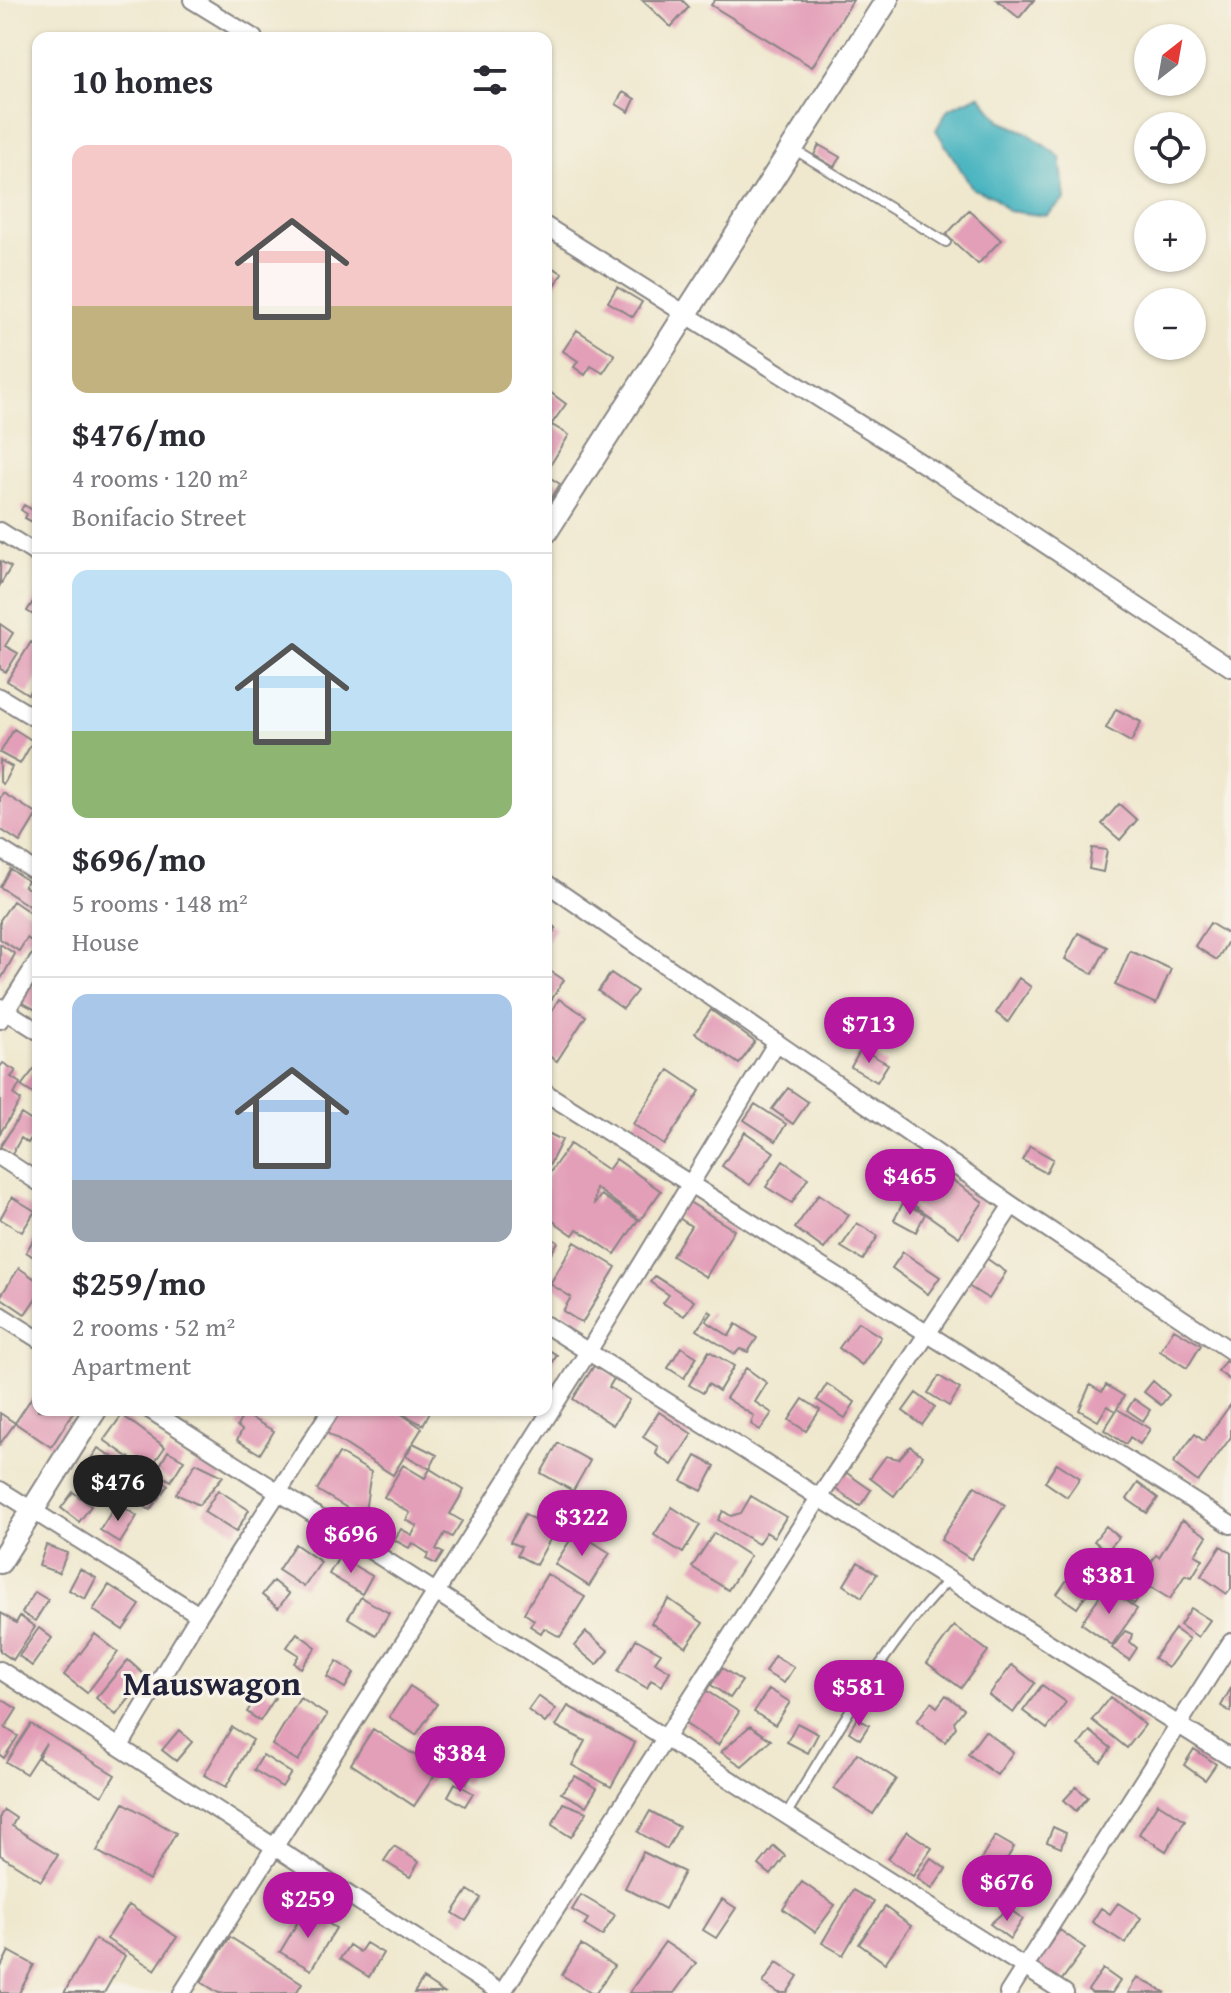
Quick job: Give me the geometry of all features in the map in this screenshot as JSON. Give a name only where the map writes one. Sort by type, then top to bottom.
[{"type":"street","points":[[192,0],[244,32]]},
{"type":"street","points":[[552,523],[887,0]]},
{"type":"street","points":[[552,230],[942,476],[1231,668]]},
{"type":"street","points":[[0,531],[32,551]]},
{"type":"street","points":[[0,697],[32,716]]},
{"type":"street","points":[[0,849],[32,869]]},
{"type":"street","points":[[552,887],[1012,1205],[1231,1351]]},
{"type":"street","points":[[32,970],[2,1012],[32,1028]]},
{"type":"street","points":[[552,1409],[777,1042]]},
{"type":"street","points":[[552,1097],[1231,1525]]},
{"type":"street","points":[[0,1157],[32,1178]]},
{"type":"street","points":[[0,1670],[502,1993],[819,1498],[1012,1205]]},
{"type":"street","points":[[0,1315],[32,1335]]},
{"type":"street","points":[[552,1329],[1231,1758]]},
{"type":"street","points":[[0,1562],[91,1416]]},
{"type":"street","points":[[159,1416],[1065,1993]]},
{"type":"street","points":[[120,1746],[199,1615],[327,1416]]},
{"type":"street","points":[[182,1993],[547,1416]]},
{"type":"street","points":[[0,1490],[199,1615]]},
{"type":"street","points":[[1008,1993],[1231,1642]]},
{"type":"lane","points":[[790,148],[946,242]]},
{"type":"lane","points":[[786,1815],[896,1640],[919,1610],[949,1580]]},
{"type":"water","points":[[979,95],[1002,122],[1026,132],[1060,157],[1065,199],[1046,216],[1008,211],[994,197],[973,189],[936,130],[948,109]]},
{"type":"building","points":[[642,0],[682,0],[689,7],[671,27]]},
{"type":"building","points":[[715,0],[853,0],[812,67],[711,5]]},
{"type":"building","points":[[997,0],[1034,0],[1019,18]]},
{"type":"building","points":[[623,92],[635,99],[629,112],[616,104]]},
{"type":"building","points":[[819,145],[840,157],[834,167],[814,155]]},
{"type":"building","points":[[969,210],[1001,240],[978,264],[946,235]]},
{"type":"building","points":[[552,267],[562,273],[552,290]]},
{"type":"building","points":[[617,287],[642,302],[633,317],[608,302]]},
{"type":"building","points":[[577,330],[615,355],[603,373],[591,366],[585,375],[574,367],[578,361],[563,351]]},
{"type":"building","points":[[552,394],[566,404],[552,423]]},
{"type":"building","points":[[552,425],[569,435],[552,462]]},
{"type":"building","points":[[552,479],[560,484],[552,497]]},
{"type":"building","points":[[24,505],[32,509],[32,522],[25,518],[27,514],[21,510]]},
{"type":"building","points":[[0,561],[11,567],[0,585]]},
{"type":"building","points":[[0,624],[13,633],[5,646],[18,653],[6,672],[0,669]]},
{"type":"building","points":[[32,643],[32,687],[28,694],[7,681]]},
{"type":"building","points":[[1116,709],[1141,722],[1131,742],[1106,728]]},
{"type":"building","points":[[14,729],[32,740],[20,764],[0,753]]},
{"type":"building","points":[[0,760],[12,767],[3,784],[0,782]]},
{"type":"building","points":[[3,793],[32,811],[32,822],[20,842],[0,829],[0,798]]},
{"type":"building","points":[[1119,804],[1137,820],[1120,840],[1102,824]]},
{"type":"building","points":[[1092,848],[1107,850],[1103,872],[1089,869]]},
{"type":"building","points":[[10,869],[28,881],[24,886],[32,891],[32,908],[0,887]]},
{"type":"building","points":[[13,901],[32,914],[32,942],[27,938],[19,951],[0,939],[0,920]]},
{"type":"building","points":[[1210,923],[1231,936],[1217,960],[1195,946]]},
{"type":"building","points":[[1078,933],[1107,947],[1093,974],[1065,959]]},
{"type":"building","points":[[0,944],[15,954],[0,981]]},
{"type":"building","points":[[1130,951],[1171,969],[1156,1004],[1115,985]]},
{"type":"building","points":[[552,972],[564,980],[552,999]]},
{"type":"building","points":[[611,973],[637,991],[623,1009],[598,991]]},
{"type":"building","points":[[1019,978],[1031,987],[1008,1022],[996,1013]]},
{"type":"building","points":[[26,983],[32,987],[32,1008],[17,1000]]},
{"type":"building","points":[[559,999],[586,1016],[557,1061],[552,1058],[552,1010]]},
{"type":"building","points":[[711,1010],[755,1042],[739,1064],[695,1033]]},
{"type":"building","points":[[861,1049],[888,1064],[877,1082],[851,1067]]},
{"type":"building","points":[[3,1063],[16,1071],[11,1077],[20,1083],[14,1095],[21,1100],[0,1133],[0,1067]]},
{"type":"building","points":[[669,1070],[700,1091],[664,1145],[633,1124]]},
{"type":"building","points":[[32,1072],[32,1093],[21,1086]]},
{"type":"building","points":[[788,1088],[808,1102],[793,1124],[772,1109]]},
{"type":"building","points":[[755,1104],[786,1124],[776,1141],[744,1120]]},
{"type":"building","points":[[21,1114],[32,1121],[32,1137],[28,1143],[21,1138],[12,1154],[0,1147]]},
{"type":"building","points":[[745,1132],[774,1152],[750,1185],[722,1166]]},
{"type":"building","points":[[552,1135],[562,1140],[552,1160]]},
{"type":"building","points":[[570,1144],[608,1170],[616,1159],[661,1191],[640,1220],[596,1188],[594,1205],[601,1195],[638,1220],[615,1254],[577,1229],[573,1235],[552,1220],[552,1170]]},
{"type":"building","points":[[1030,1146],[1053,1159],[1046,1173],[1022,1160]]},
{"type":"building","points":[[783,1161],[808,1178],[792,1203],[766,1187]]},
{"type":"building","points":[[937,1169],[983,1202],[959,1237],[912,1204]]},
{"type":"building","points":[[819,1194],[849,1215],[824,1249],[795,1228]]},
{"type":"building","points":[[12,1197],[32,1209],[32,1216],[22,1232],[0,1219]]},
{"type":"building","points":[[686,1200],[734,1230],[706,1277],[672,1256],[691,1226],[676,1216]]},
{"type":"building","points":[[903,1203],[925,1214],[916,1232],[894,1220]]},
{"type":"building","points":[[857,1223],[878,1236],[863,1260],[841,1247]]},
{"type":"building","points":[[552,1238],[558,1242],[552,1252]]},
{"type":"building","points":[[32,1242],[32,1256],[26,1252]]},
{"type":"building","points":[[575,1242],[616,1267],[582,1323],[563,1311],[571,1297],[552,1285]]},
{"type":"building","points":[[903,1252],[940,1277],[928,1294],[892,1268]]},
{"type":"building","points":[[986,1258],[1006,1272],[989,1299],[968,1286]]},
{"type":"building","points":[[19,1268],[32,1277],[32,1304],[25,1314],[0,1297]]},
{"type":"building","points":[[655,1276],[694,1301],[684,1316],[663,1303],[669,1295],[650,1282]]},
{"type":"building","points":[[709,1311],[712,1313],[706,1321],[729,1336],[736,1324],[757,1338],[748,1352],[740,1349],[735,1354],[697,1330]]},
{"type":"building","points":[[858,1322],[881,1337],[862,1365],[839,1348]]},
{"type":"building","points":[[1174,1329],[1201,1345],[1187,1368],[1160,1351]]},
{"type":"building","points":[[681,1347],[697,1357],[684,1378],[668,1368]]},
{"type":"building","points":[[709,1351],[734,1366],[719,1391],[708,1384],[703,1393],[689,1385]]},
{"type":"building","points":[[1225,1361],[1231,1365],[1231,1381],[1218,1371]]},
{"type":"building","points":[[595,1364],[615,1377],[609,1387],[629,1400],[613,1425],[573,1399]]},
{"type":"building","points":[[746,1368],[767,1383],[755,1402],[772,1413],[760,1430],[751,1424],[754,1416],[726,1398]]},
{"type":"building","points":[[939,1376],[960,1389],[949,1406],[928,1393]]},
{"type":"building","points":[[1153,1381],[1169,1395],[1161,1405],[1144,1392]]},
{"type":"building","points":[[827,1384],[855,1402],[845,1418],[817,1400]]},
{"type":"building","points":[[1090,1385],[1102,1392],[1106,1385],[1124,1396],[1117,1409],[1150,1429],[1140,1444],[1130,1437],[1126,1444],[1104,1430],[1116,1411],[1107,1406],[1098,1421],[1079,1410]]},
{"type":"building","points":[[916,1393],[935,1407],[922,1425],[903,1411]]},
{"type":"building","points":[[32,1397],[32,1416],[71,1416],[51,1447],[15,1423]]},
{"type":"building","points":[[803,1399],[820,1410],[806,1431],[789,1420]]},
{"type":"building","points":[[1134,1399],[1150,1410],[1143,1421],[1127,1410]]},
{"type":"building","points":[[1231,1404],[1231,1437],[1198,1482],[1173,1463],[1195,1434],[1204,1441]]},
{"type":"building","points":[[659,1412],[692,1434],[672,1465],[656,1454],[658,1447],[643,1437]]},
{"type":"building","points":[[0,1413],[15,1423],[0,1444]]},
{"type":"building","points":[[123,1416],[165,1447],[148,1471],[104,1440]]},
{"type":"building","points":[[243,1416],[248,1416],[274,1431],[260,1454],[237,1440],[242,1430],[237,1426]]},
{"type":"building","points":[[330,1416],[404,1416],[422,1428],[393,1475],[321,1429]]},
{"type":"building","points":[[406,1416],[428,1416],[423,1425]]},
{"type":"building","points":[[413,1443],[437,1455],[430,1469],[406,1456]]},
{"type":"building","points":[[558,1443],[590,1461],[573,1491],[541,1473]]},
{"type":"building","points":[[910,1446],[923,1456],[894,1496],[870,1478],[886,1456],[899,1459]]},
{"type":"building","points":[[98,1448],[141,1474],[131,1496],[149,1471],[168,1485],[150,1510],[85,1468]]},
{"type":"building","points":[[168,1451],[184,1460],[171,1481],[156,1472]]},
{"type":"building","points":[[339,1453],[371,1472],[364,1518],[317,1490]]},
{"type":"building","points":[[696,1456],[715,1466],[702,1491],[682,1481]]},
{"type":"building","points":[[196,1463],[223,1476],[199,1505],[176,1494]]},
{"type":"building","points":[[1057,1463],[1080,1478],[1067,1497],[1045,1482]]},
{"type":"building","points":[[403,1465],[425,1478],[430,1469],[464,1490],[450,1514],[462,1521],[452,1537],[445,1533],[436,1549],[443,1553],[436,1564],[426,1559],[429,1554],[412,1543],[409,1548],[394,1540],[401,1529],[412,1535],[417,1526],[406,1520],[410,1513],[384,1497]]},
{"type":"building","points":[[844,1471],[871,1490],[860,1506],[833,1487]]},
{"type":"building","points":[[1138,1483],[1158,1498],[1147,1513],[1127,1499]]},
{"type":"building","points":[[975,1486],[1005,1505],[971,1559],[941,1540]]},
{"type":"building","points":[[218,1490],[249,1510],[236,1532],[204,1512]]},
{"type":"building","points":[[73,1492],[91,1506],[79,1522],[61,1508]]},
{"type":"building","points":[[751,1496],[786,1517],[774,1537],[766,1532],[758,1544],[718,1520],[723,1511],[731,1516],[741,1513]]},
{"type":"building","points":[[117,1503],[137,1516],[120,1543],[100,1530]]},
{"type":"building","points":[[543,1505],[563,1516],[536,1565],[517,1555],[521,1547],[510,1542],[525,1514],[535,1520]]},
{"type":"building","points":[[672,1507],[700,1525],[683,1553],[654,1535]]},
{"type":"building","points":[[1182,1520],[1207,1536],[1195,1555],[1203,1559],[1192,1577],[1185,1575],[1170,1599],[1147,1585],[1134,1604],[1105,1585],[1117,1567],[1139,1581],[1156,1555],[1159,1557]]},
{"type":"building","points":[[1106,1526],[1119,1537],[1107,1551],[1094,1541]]},
{"type":"building","points":[[576,1531],[610,1553],[589,1586],[555,1564]]},
{"type":"building","points":[[714,1533],[750,1556],[728,1590],[692,1567]]},
{"type":"building","points":[[295,1544],[321,1562],[304,1587],[278,1570]]},
{"type":"building","points":[[46,1545],[67,1553],[59,1573],[39,1566]]},
{"type":"building","points":[[1221,1546],[1231,1553],[1231,1589],[1227,1594],[1201,1576]]},
{"type":"building","points":[[339,1557],[372,1576],[362,1594],[329,1574]]},
{"type":"building","points":[[1081,1560],[1101,1574],[1077,1608],[1057,1594]]},
{"type":"building","points":[[858,1562],[877,1574],[862,1597],[844,1585]]},
{"type":"building","points":[[80,1569],[96,1578],[85,1599],[69,1590]]},
{"type":"building","points":[[547,1574],[585,1597],[560,1637],[544,1628],[541,1633],[530,1626],[534,1620],[524,1613]]},
{"type":"building","points":[[273,1581],[289,1594],[278,1608],[262,1595]]},
{"type":"building","points":[[109,1585],[140,1605],[123,1630],[93,1610]]},
{"type":"building","points":[[1106,1587],[1137,1609],[1112,1645],[1081,1623]]},
{"type":"building","points":[[35,1592],[48,1600],[35,1621],[22,1613]]},
{"type":"building","points":[[361,1597],[389,1613],[376,1635],[348,1618]]},
{"type":"building","points":[[669,1599],[703,1623],[686,1647],[651,1623]]},
{"type":"building","points":[[1191,1608],[1210,1620],[1198,1637],[1180,1625]]},
{"type":"building","points":[[1,1613],[16,1623],[20,1616],[35,1627],[13,1660],[0,1651]]},
{"type":"building","points":[[954,1626],[988,1651],[961,1688],[927,1663]]},
{"type":"building","points":[[39,1628],[52,1638],[32,1666],[19,1656]]},
{"type":"building","points":[[1175,1629],[1189,1639],[1168,1668],[1154,1658]]},
{"type":"building","points":[[1125,1631],[1132,1634],[1130,1642],[1137,1648],[1129,1660],[1112,1648]]},
{"type":"building","points":[[586,1632],[609,1651],[597,1665],[574,1646]]},
{"type":"building","points":[[297,1633],[316,1647],[301,1668],[294,1663],[299,1655],[287,1647]]},
{"type":"building","points":[[95,1634],[118,1652],[87,1693],[64,1675]]},
{"type":"building","points":[[636,1639],[661,1653],[655,1662],[670,1671],[662,1686],[651,1680],[647,1688],[618,1671]]},
{"type":"building","points":[[774,1656],[794,1667],[784,1683],[765,1672]]},
{"type":"building","points":[[128,1660],[147,1677],[116,1715],[96,1698]]},
{"type":"building","points":[[337,1661],[354,1673],[345,1688],[327,1677]]},
{"type":"building","points":[[1012,1665],[1035,1683],[1013,1713],[989,1695]]},
{"type":"building","points":[[722,1668],[742,1681],[730,1698],[711,1685]]},
{"type":"building","points":[[1042,1685],[1066,1702],[1047,1729],[1023,1711]]},
{"type":"building","points":[[410,1686],[437,1704],[416,1735],[389,1717]]},
{"type":"building","points":[[1231,1688],[1231,1712],[1221,1706]]},
{"type":"building","points":[[262,1689],[275,1698],[260,1721],[247,1712]]},
{"type":"building","points":[[769,1689],[790,1702],[775,1725],[754,1712]]},
{"type":"building","points":[[705,1690],[739,1712],[718,1745],[684,1723]]},
{"type":"building","points":[[946,1695],[964,1709],[945,1742],[917,1721],[931,1702],[937,1707]]},
{"type":"building","points":[[538,1696],[556,1709],[545,1723],[528,1710]]},
{"type":"building","points":[[1110,1697],[1145,1725],[1127,1748],[1092,1720]]},
{"type":"building","points":[[0,1698],[17,1709],[5,1728],[18,1736],[4,1758],[0,1755]]},
{"type":"building","points":[[300,1698],[327,1715],[298,1761],[272,1745]]},
{"type":"building","points":[[568,1706],[635,1743],[611,1787],[572,1765],[585,1741],[556,1726]]},
{"type":"building","points":[[857,1718],[869,1725],[860,1739],[849,1732]]},
{"type":"building","points":[[797,1723],[818,1734],[808,1753],[787,1742]]},
{"type":"building","points":[[31,1724],[115,1775],[102,1796],[38,1758],[46,1743],[26,1774],[6,1762]]},
{"type":"building","points":[[750,1726],[771,1740],[742,1766],[721,1752]]},
{"type":"building","points":[[232,1727],[253,1740],[226,1787],[204,1775]]},
{"type":"building","points":[[373,1729],[438,1770],[414,1806],[351,1764]]},
{"type":"building","points":[[179,1730],[192,1742],[176,1761],[162,1750]]},
{"type":"building","points":[[985,1731],[1013,1752],[997,1775],[968,1754]]},
{"type":"building","points":[[1090,1731],[1111,1748],[1101,1762],[1079,1745]]},
{"type":"building","points":[[1194,1749],[1216,1764],[1205,1780],[1184,1765]]},
{"type":"building","points":[[857,1753],[896,1779],[873,1814],[834,1788]]},
{"type":"building","points":[[263,1755],[291,1773],[282,1787],[254,1770]]},
{"type":"building","points":[[457,1758],[475,1769],[466,1784],[448,1773]]},
{"type":"building","points":[[575,1776],[597,1788],[586,1806],[561,1793]]},
{"type":"building","points":[[455,1783],[473,1793],[465,1806],[448,1796]]},
{"type":"building","points":[[1076,1787],[1088,1797],[1076,1811],[1064,1800]]},
{"type":"building","points":[[124,1803],[176,1833],[149,1880],[97,1851]]},
{"type":"building","points":[[563,1803],[587,1812],[571,1837],[552,1825]]},
{"type":"building","points":[[1158,1803],[1185,1820],[1166,1851],[1139,1834]]},
{"type":"building","points":[[4,1810],[16,1818],[12,1826],[58,1855],[41,1881],[0,1855],[0,1816]]},
{"type":"building","points":[[650,1811],[679,1827],[667,1849],[638,1832]]},
{"type":"building","points":[[1053,1827],[1066,1833],[1061,1848],[1047,1842]]},
{"type":"building","points":[[907,1831],[932,1848],[913,1876],[888,1859]]},
{"type":"building","points":[[995,1836],[1014,1847],[995,1879],[976,1868]]},
{"type":"building","points":[[394,1846],[419,1862],[410,1877],[384,1861]]},
{"type":"building","points":[[774,1846],[785,1856],[771,1875],[759,1865]]},
{"type":"building","points":[[643,1852],[684,1872],[665,1909],[625,1888]]},
{"type":"building","points":[[931,1858],[946,1869],[932,1889],[917,1878]]},
{"type":"building","points":[[802,1882],[835,1905],[815,1932],[783,1909]]},
{"type":"building","points":[[468,1890],[481,1898],[466,1921],[453,1913]]},
{"type":"building","points":[[853,1890],[874,1902],[843,1955],[822,1943]]},
{"type":"building","points":[[581,1895],[615,1915],[602,1936],[584,1925],[588,1919],[572,1910]]},
{"type":"building","points":[[722,1899],[736,1908],[716,1938],[703,1930]]},
{"type":"building","points":[[1118,1903],[1141,1918],[1125,1943],[1092,1922],[1101,1908],[1110,1914]]},
{"type":"building","points":[[129,1905],[177,1937],[155,1970],[107,1939]]},
{"type":"building","points":[[885,1907],[911,1926],[885,1963],[859,1944]]},
{"type":"building","points":[[1008,1908],[1023,1919],[1010,1939],[990,1924]]},
{"type":"building","points":[[305,1910],[336,1928],[311,1970],[280,1952]]},
{"type":"building","points":[[1060,1930],[1085,1948],[1061,1981],[1036,1963]]},
{"type":"building","points":[[230,1937],[302,1983],[296,1993],[219,1993],[201,1982]]},
{"type":"building","points":[[95,1939],[125,1956],[104,1993],[64,1993]]},
{"type":"building","points":[[665,1942],[696,1963],[674,1993],[629,1993]]},
{"type":"building","points":[[366,1943],[383,1953],[369,1977],[340,1959],[349,1945],[360,1952]]},
{"type":"building","points":[[581,1945],[614,1966],[596,1993],[562,1975]]},
{"type":"building","points":[[9,1951],[34,1965],[19,1993],[0,1993],[0,1969]]},
{"type":"building","points":[[777,1962],[798,1976],[787,1993],[779,1993],[763,1983]]},
{"type":"building","points":[[1103,1969],[1120,1981],[1112,1993],[1092,1993],[1088,1990]]},
{"type":"building","points":[[1137,1977],[1166,1993],[1128,1993]]},
{"type":"building","points":[[423,1979],[444,1993],[414,1993]]},
{"type":"district","name":"Mauswagon","points":[[212,1683]]}]
